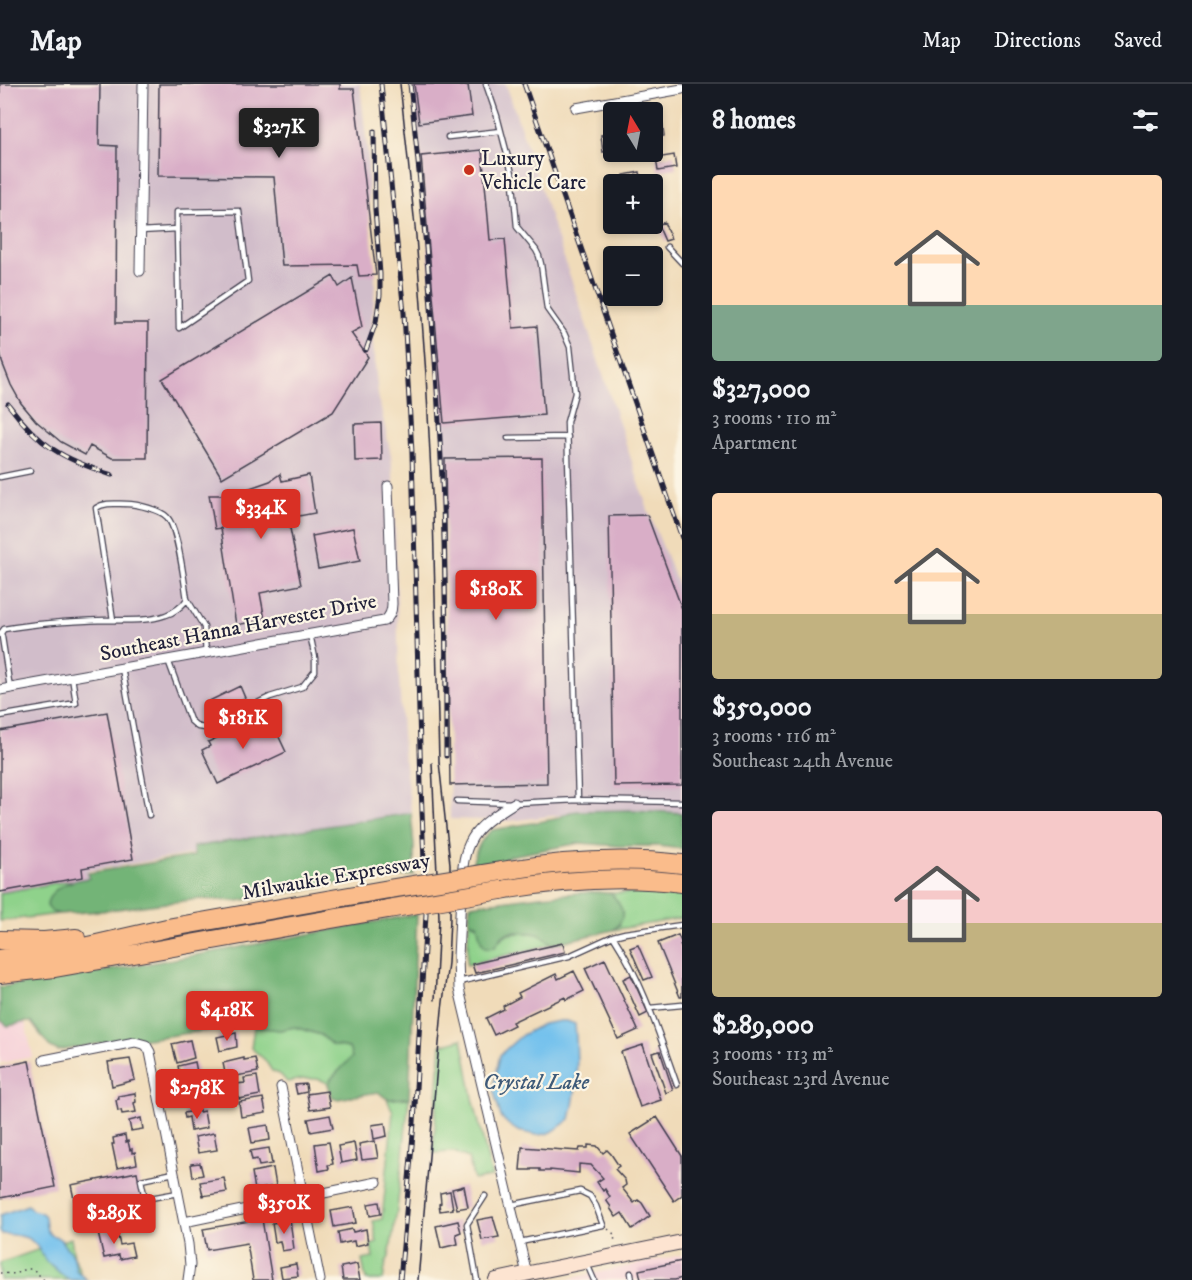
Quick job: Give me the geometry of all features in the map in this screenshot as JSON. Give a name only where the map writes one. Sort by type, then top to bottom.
[{"type":"highway","name":"Milwaukie Expressway","points":[[0,959],[79,948],[167,928],[502,871],[606,860],[682,864]]},
{"type":"highway","name":"Milwaukie Expressway","points":[[0,974],[64,966],[388,909],[560,882],[603,879],[655,880],[682,884]]},
{"type":"highway","points":[[0,940],[44,941],[167,928]]},
{"type":"main road","points":[[496,1280],[682,1242]]},
{"type":"street","points":[[140,271],[143,84]]},
{"type":"street","points":[[576,108],[682,89]]},
{"type":"street","name":"Southeast Hanna Harvester Drive","points":[[0,690],[384,621],[392,611],[388,486]]},
{"type":"street","points":[[514,803],[487,820],[475,833],[464,857],[461,887],[459,986],[527,1274]]},
{"type":"street","points":[[44,1060],[135,1042],[146,1045],[150,1052],[184,1222],[190,1265],[188,1280]]},
{"type":"street","points":[[281,1087],[320,1280]]},
{"type":"street","points":[[184,1222],[377,1182]]},
{"type":"lane","points":[[486,84],[512,173],[517,227],[539,256],[547,309],[564,333],[570,347],[575,393],[568,416],[568,437],[578,800]]},
{"type":"lane","points":[[448,137],[501,131]]},
{"type":"lane","points":[[239,211],[248,281],[179,328],[177,229],[177,212],[239,211]]},
{"type":"lane","points":[[140,231],[177,229]]},
{"type":"lane","points":[[667,247],[682,264]]},
{"type":"lane","points":[[508,438],[568,437]]},
{"type":"lane","points":[[0,477],[30,471]]},
{"type":"lane","points":[[113,620],[96,508],[102,504],[132,504],[165,514],[170,520],[187,599],[204,627],[206,653]]},
{"type":"lane","points":[[10,688],[1,633],[4,629],[61,622],[149,619],[168,615],[187,599]]},
{"type":"lane","points":[[168,660],[190,720],[198,727],[206,728],[270,698],[302,687],[315,671],[310,634]]},
{"type":"lane","points":[[122,668],[149,815]]},
{"type":"lane","points":[[0,716],[76,703],[72,677]]},
{"type":"lane","points":[[457,801],[682,802]]},
{"type":"lane","points":[[459,986],[569,956],[613,936],[682,926]]},
{"type":"lane","points":[[613,936],[650,1008],[677,1085]]},
{"type":"lane","points":[[650,1008],[682,1005]]},
{"type":"lane","points":[[174,1173],[141,1180],[145,1199],[178,1193]]},
{"type":"lane","points":[[511,1205],[580,1191],[590,1196],[603,1225],[520,1242]]},
{"type":"lane","points":[[477,1280],[467,1224],[485,1196]]},
{"type":"lane","points":[[585,1262],[594,1280]]},
{"type":"lane","points":[[631,1273],[632,1280]]},
{"type":"path","points":[[603,1225],[614,1234],[615,1244]]},
{"type":"path","points":[[0,1273],[16,1274],[26,1269],[33,1269],[44,1280]]},
{"type":"shaded area","points":[[0,84],[360,84],[368,157],[369,217],[375,278],[371,325],[378,395],[391,455],[394,485],[403,751],[412,818],[87,871],[88,880],[0,896]]},
{"type":"shaded area","points":[[413,84],[506,84],[648,510],[682,595],[682,815],[577,813],[510,821],[450,819],[444,460],[421,155]]},
{"type":"shaded area","points":[[24,1018],[33,1057],[0,1063],[0,1019]]},
{"type":"shaded area","points":[[682,1255],[682,1280],[566,1280],[590,1274]]},
{"type":"green space","points":[[634,810],[682,813],[682,849],[580,843],[472,865],[484,837],[492,830],[555,819],[570,812]]},
{"type":"green space","points":[[411,813],[414,875],[369,878],[238,901],[199,899],[59,914],[52,912],[47,906],[48,899],[57,889],[89,878],[88,873],[194,856],[193,847]]},
{"type":"green space","points":[[72,880],[55,891],[52,912],[59,914],[0,921],[0,893]]},
{"type":"green space","points":[[592,892],[611,893],[621,907],[621,921],[613,930],[553,944],[535,933],[508,933],[490,948],[485,947],[481,941],[477,924],[469,921],[470,905]]},
{"type":"green space","points":[[611,893],[659,893],[682,896],[682,918],[613,930],[620,925]]},
{"type":"green space","points":[[417,914],[409,1098],[387,1099],[378,1092],[338,1099],[332,1097],[328,1084],[352,1057],[349,1048],[332,1045],[321,1035],[295,1027],[280,1030],[254,1027],[233,1012],[224,1013],[218,1025],[209,1030],[147,1039],[129,1038],[58,1051],[49,1046],[31,1022],[8,1026],[0,1020],[0,987],[157,962]]},
{"type":"green space","points":[[469,921],[478,926],[481,941],[495,946],[504,936],[518,933],[540,935],[553,944],[467,965]]},
{"type":"green space","points":[[254,1027],[280,1030],[294,1027],[321,1035],[332,1045],[349,1048],[353,1057],[328,1084],[314,1079],[287,1082],[281,1075],[272,1071],[265,1060],[251,1048]]},
{"type":"green space","points":[[462,1039],[492,1177],[474,1180],[468,1158],[454,1152],[433,1153],[441,1045]]},
{"type":"green space","points":[[409,1098],[397,1210],[389,1257],[383,1280],[366,1280],[362,1260],[373,1258],[371,1245],[377,1243],[373,1221],[382,1219],[393,1112],[387,1099]]},
{"type":"green space","points":[[71,1238],[74,1256],[83,1280],[0,1280],[0,1263]]},
{"type":"water","name":"Crystal Lake","points":[[560,1021],[575,1024],[577,1072],[570,1119],[546,1134],[537,1135],[518,1131],[501,1117],[493,1088],[500,1055],[522,1035],[543,1024]]},
{"type":"water","points":[[28,1205],[32,1210],[43,1214],[47,1230],[51,1235],[61,1239],[74,1258],[76,1270],[87,1280],[67,1279],[46,1262],[30,1239],[0,1232],[0,1215]]},
{"type":"building","points":[[0,84],[100,84],[99,145],[117,146],[116,323],[148,323],[147,458],[112,458],[90,446],[85,455],[61,442],[36,421],[21,403],[11,385],[2,362],[0,349]]},
{"type":"building","points":[[159,84],[340,84],[340,89],[354,89],[376,275],[359,276],[357,265],[282,266],[274,177],[158,176]]},
{"type":"building","points":[[414,84],[468,85],[472,116],[419,123]]},
{"type":"building","points":[[482,150],[490,240],[505,239],[513,328],[537,326],[544,415],[444,423],[421,156]]},
{"type":"building","points":[[674,155],[676,168],[658,171],[657,162],[663,162],[663,157]]},
{"type":"building","points":[[663,222],[671,239],[665,241],[662,234]]},
{"type":"building","points":[[333,276],[339,287],[352,278],[362,327],[351,333],[368,357],[333,412],[222,478],[162,379]]},
{"type":"building","points":[[381,423],[382,460],[355,461],[354,424]]},
{"type":"building","points":[[542,458],[547,783],[450,785],[445,459]]},
{"type":"building","points":[[280,474],[282,481],[309,475],[315,513],[288,518],[301,585],[260,593],[265,620],[236,625],[221,528],[215,529],[209,495],[247,489],[270,481]]},
{"type":"building","points":[[647,515],[682,609],[682,785],[614,786],[609,516]]},
{"type":"building","points":[[353,528],[360,561],[318,569],[312,536]]},
{"type":"building","points":[[240,686],[245,698],[213,714],[207,702]]},
{"type":"building","points":[[107,712],[133,859],[82,868],[83,877],[0,892],[0,731]]},
{"type":"building","points":[[270,718],[286,752],[218,784],[202,750],[210,746],[208,742],[252,721],[254,726]]},
{"type":"building","points":[[678,935],[682,944],[680,945],[682,949],[682,997],[680,997],[658,943]]},
{"type":"building","points":[[563,943],[565,952],[475,973],[472,964]]},
{"type":"building","points":[[638,945],[652,977],[644,980],[630,948]]},
{"type":"building","points":[[605,959],[638,1030],[618,1039],[585,968]]},
{"type":"building","points":[[574,971],[584,991],[566,1000],[565,997],[512,1022],[514,1025],[494,1035],[486,1018],[504,1009],[503,1006],[520,997],[518,993],[556,974],[558,979]]},
{"type":"building","points":[[631,975],[648,1013],[640,1017],[623,979]]},
{"type":"building","points":[[236,1033],[237,1047],[220,1051],[217,1037]]},
{"type":"building","points":[[190,1040],[194,1058],[177,1063],[172,1044]]},
{"type":"building","points":[[643,1045],[661,1100],[640,1107],[621,1052]]},
{"type":"building","points":[[660,1051],[673,1090],[666,1093],[652,1053]]},
{"type":"building","points":[[244,1058],[244,1060],[255,1058],[258,1072],[226,1078],[223,1063]]},
{"type":"building","points":[[130,1059],[135,1080],[112,1086],[108,1062]]},
{"type":"building","points":[[29,1061],[55,1187],[0,1198],[0,1067]]},
{"type":"building","points":[[195,1062],[199,1082],[182,1086],[178,1066]]},
{"type":"building","points":[[257,1076],[260,1095],[239,1099],[236,1084],[245,1083],[244,1078]]},
{"type":"building","points":[[306,1084],[307,1092],[297,1094],[295,1085]]},
{"type":"building","points":[[213,1089],[213,1091],[218,1090],[220,1102],[197,1107],[192,1092]]},
{"type":"building","points":[[327,1091],[330,1107],[310,1110],[307,1094]]},
{"type":"building","points":[[135,1093],[136,1112],[122,1114],[121,1110],[118,1111],[116,1100],[119,1099],[118,1096]]},
{"type":"building","points":[[263,1098],[266,1113],[241,1117],[239,1102]]},
{"type":"building","points":[[199,1110],[199,1112],[204,1111],[207,1128],[191,1131],[189,1117],[185,1118],[184,1113]]},
{"type":"building","points":[[330,1115],[333,1128],[311,1132],[308,1119]]},
{"type":"building","points":[[657,1117],[682,1156],[682,1195],[674,1201],[630,1134]]},
{"type":"building","points":[[141,1118],[143,1129],[131,1131],[129,1121]]},
{"type":"building","points":[[385,1123],[387,1136],[374,1139],[372,1125]]},
{"type":"building","points":[[268,1125],[270,1140],[252,1143],[249,1128]]},
{"type":"building","points":[[214,1133],[217,1150],[198,1153],[195,1137]]},
{"type":"building","points":[[125,1135],[130,1150],[132,1149],[132,1153],[135,1152],[137,1164],[117,1168],[113,1138]]},
{"type":"building","points":[[375,1141],[378,1158],[362,1160],[359,1144]]},
{"type":"building","points":[[329,1142],[333,1164],[328,1165],[329,1169],[319,1171],[315,1144]]},
{"type":"building","points":[[354,1143],[357,1160],[341,1163],[338,1146]]},
{"type":"building","points":[[588,1145],[597,1146],[603,1153],[607,1150],[611,1154],[619,1166],[615,1169],[625,1180],[626,1185],[622,1188],[634,1203],[638,1200],[642,1203],[650,1216],[632,1229],[622,1213],[616,1217],[610,1208],[606,1200],[610,1197],[597,1182],[603,1178],[591,1165],[579,1164],[579,1173],[540,1171],[540,1169],[520,1170],[522,1147],[579,1151],[580,1148],[588,1148]]},
{"type":"building","points":[[269,1148],[272,1164],[259,1166],[257,1159],[252,1160],[250,1151]]},
{"type":"building","points":[[200,1163],[203,1175],[193,1177],[191,1164]]},
{"type":"building","points":[[273,1168],[276,1186],[255,1190],[252,1172]]},
{"type":"building","points":[[137,1172],[145,1212],[80,1226],[71,1185]]},
{"type":"building","points":[[224,1178],[227,1192],[203,1196],[200,1182]]},
{"type":"building","points":[[464,1186],[468,1207],[457,1209],[452,1189]]},
{"type":"building","points":[[450,1191],[453,1209],[440,1211],[440,1193]]},
{"type":"building","points":[[379,1202],[381,1214],[370,1216],[368,1204]]},
{"type":"building","points":[[353,1207],[356,1223],[334,1227],[331,1211]]},
{"type":"building","points":[[493,1217],[499,1237],[482,1240],[477,1220]]},
{"type":"building","points":[[262,1219],[272,1280],[253,1280],[247,1243],[207,1250],[203,1229]]},
{"type":"building","points":[[290,1220],[294,1249],[282,1251],[280,1241],[275,1242],[272,1223]]},
{"type":"building","points":[[458,1221],[461,1232],[456,1234],[458,1244],[441,1248],[436,1226]]},
{"type":"building","points":[[116,1229],[120,1245],[131,1243],[134,1256],[120,1259],[119,1255],[104,1258],[98,1233]]},
{"type":"building","points":[[352,1229],[353,1232],[366,1229],[368,1243],[355,1246],[354,1241],[340,1244],[338,1232]]},
{"type":"building","points":[[682,1261],[682,1278],[641,1280],[639,1270]]},
{"type":"building","points":[[296,1264],[298,1276],[282,1278],[280,1267]]},
{"type":"building","points":[[357,1264],[360,1280],[343,1280],[341,1267]]},
{"type":"tram line","points":[[400,84],[416,236],[426,375],[433,513],[439,762],[450,864],[448,963],[418,1280]]},
{"type":"tram line","points":[[432,763],[439,918],[435,1000]]},
{"type":"railway","points":[[381,84],[404,313],[412,453],[426,914],[414,1123],[400,1280]]},
{"type":"railway","points":[[410,84],[429,281],[439,430],[445,583],[446,756]]},
{"type":"railway","points":[[524,84],[682,538]]},
{"type":"railway","points":[[366,350],[376,322],[380,295],[375,209],[374,131]]},
{"type":"railway","points":[[8,404],[30,431],[53,449],[79,463],[112,475]]},
{"type":"place","name":"Luxury Vehicle Care","points":[[469,170]]}]
